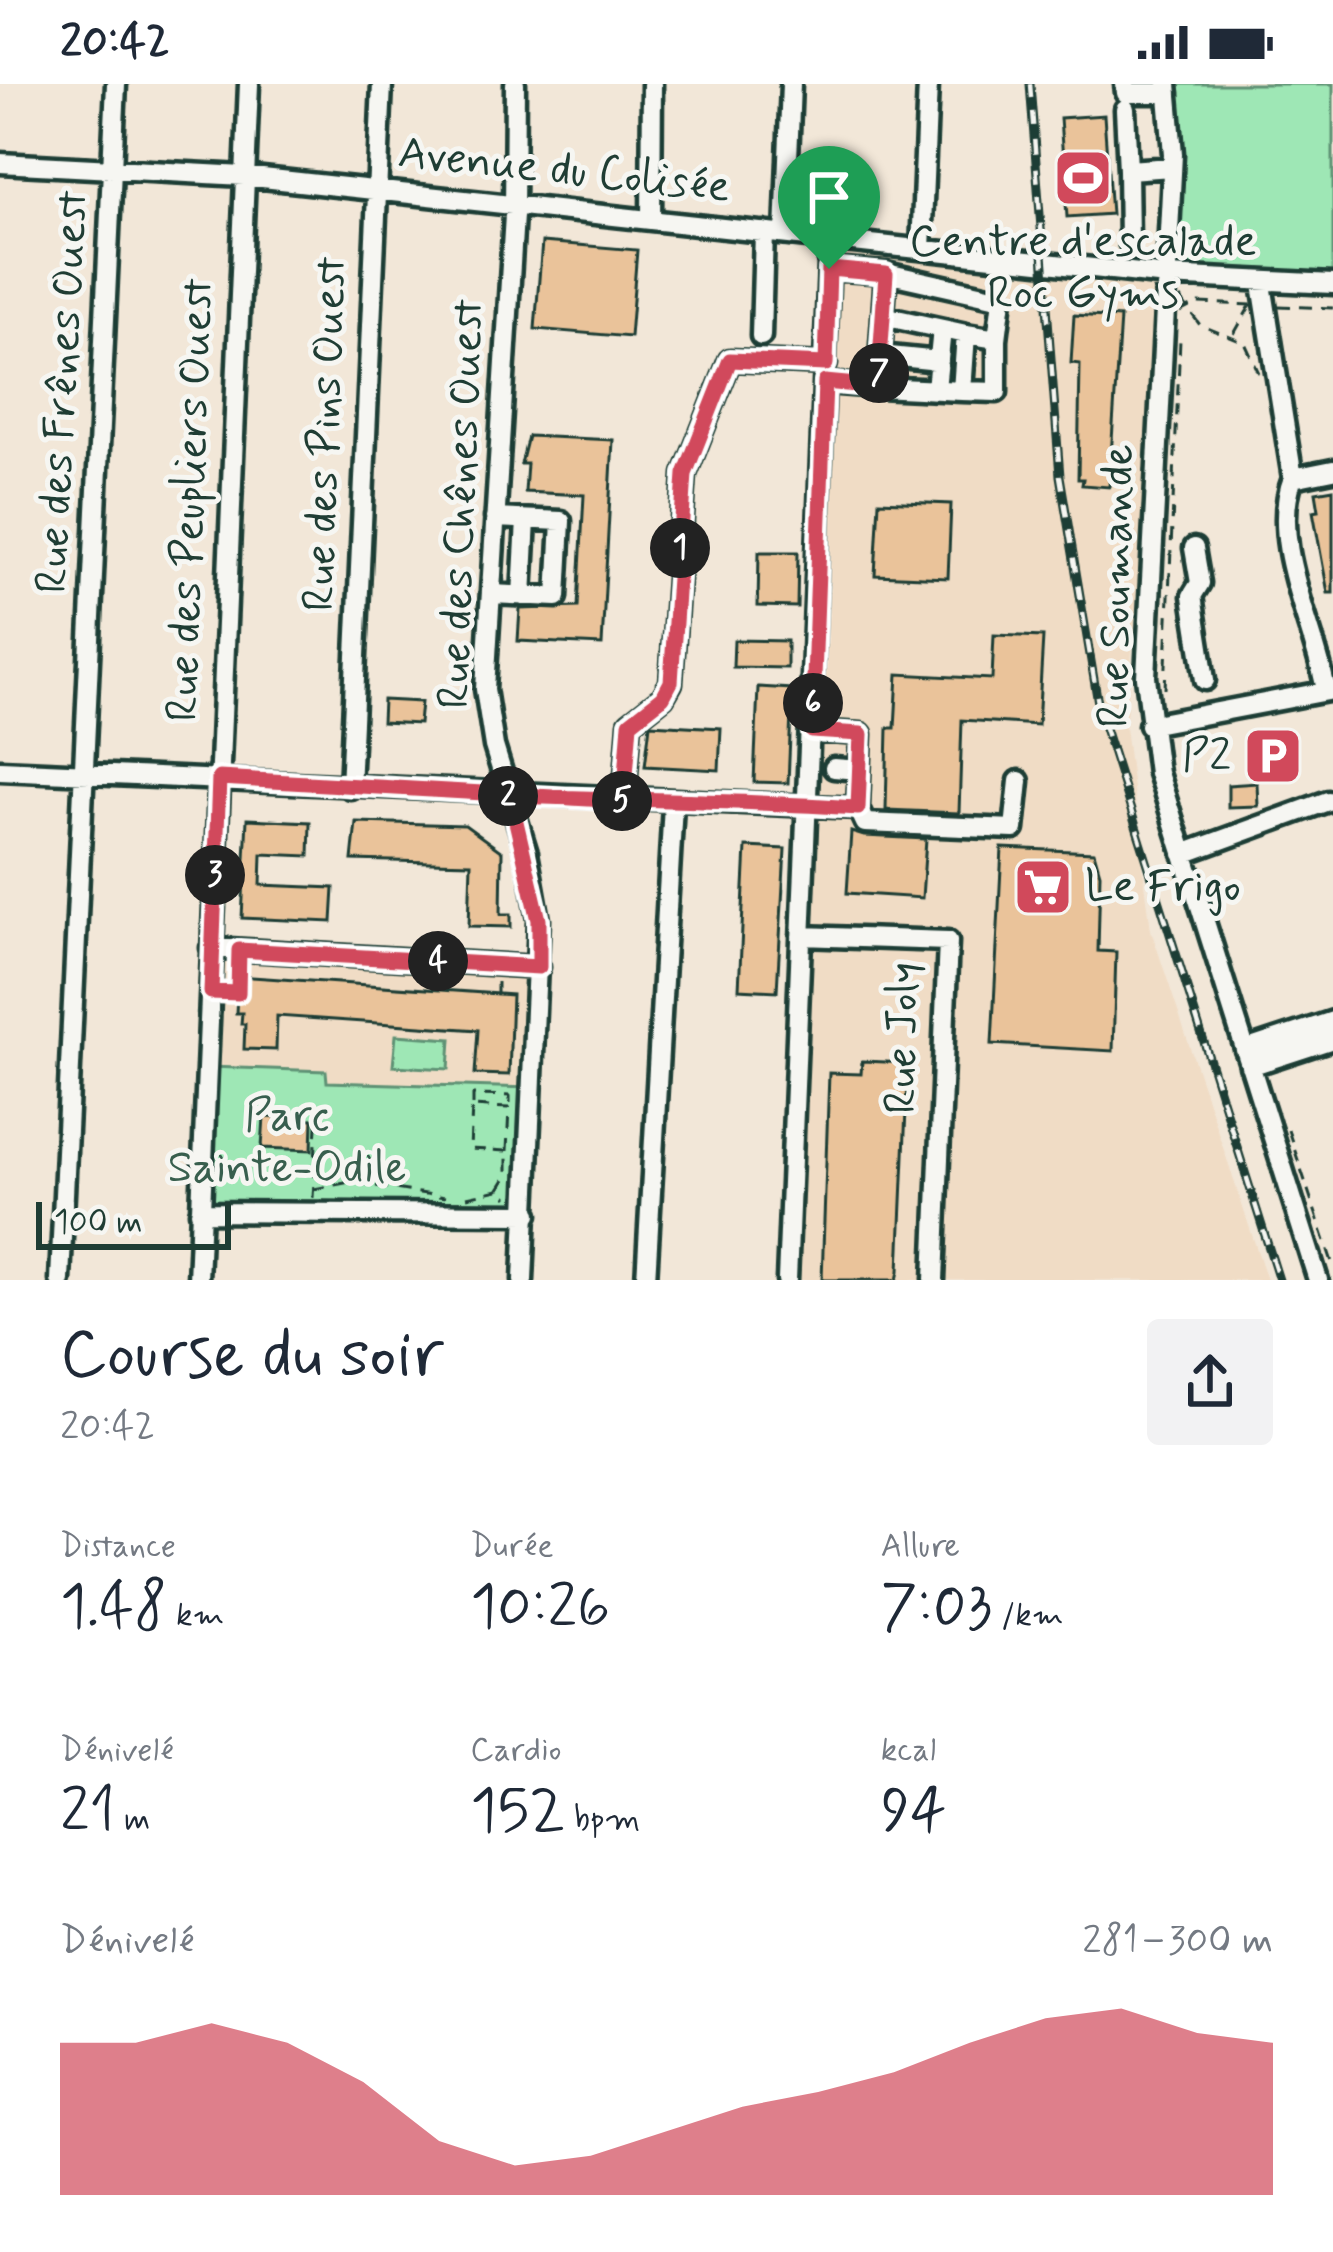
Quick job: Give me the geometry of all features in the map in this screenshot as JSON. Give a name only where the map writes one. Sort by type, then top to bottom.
[{"type":"street","name":"Rue des Frênes Ouest","points":[[60,1280],[116,84]]},
{"type":"street","name":"Rue des Peupliers Ouest","points":[[198,1280],[249,84]]},
{"type":"street","name":"Rue des Pins Ouest","points":[[350,788],[382,84]]},
{"type":"street","name":"Rue des Chênes Ouest","points":[[515,84],[514,205],[485,689],[494,746],[539,920],[524,1280]]},
{"type":"street","points":[[651,220],[652,84]]},
{"type":"street","points":[[785,234],[791,84]]},
{"type":"street","points":[[921,249],[928,84]]},
{"type":"street","points":[[1126,84],[1126,93],[1167,88]]},
{"type":"street","name":"Rue Soumande","points":[[1167,88],[1172,167],[1146,677],[1149,725],[1158,773],[1318,1280]]},
{"type":"street","points":[[1125,110],[1130,242]]},
{"type":"street","name":"Avenue du Colisée","points":[[0,163],[244,176],[1167,276],[1333,284]]},
{"type":"street","points":[[1128,170],[1172,167]]},
{"type":"street","points":[[761,336],[764,232]]},
{"type":"street","points":[[787,1280],[830,239]]},
{"type":"street","points":[[624,801],[630,723],[663,697],[671,682],[685,474],[730,360],[825,373],[878,387],[997,392],[1002,299],[886,274],[829,269]]},
{"type":"street","points":[[878,387],[886,274]]},
{"type":"street","points":[[1149,725],[1330,690],[1307,629],[1288,529],[1285,499],[1293,478],[1258,306],[1262,284]]},
{"type":"street","points":[[883,316],[997,339]]},
{"type":"street","points":[[936,389],[942,329]]},
{"type":"street","points":[[962,391],[966,334]]},
{"type":"street","points":[[880,355],[939,361]]},
{"type":"street","points":[[1293,478],[1333,470]]},
{"type":"street","points":[[490,594],[557,597],[561,521],[495,518]]},
{"type":"street","points":[[522,596],[526,520]]},
{"type":"street","points":[[1194,548],[1200,583],[1192,596],[1205,680]]},
{"type":"street","points":[[812,731],[861,734],[858,808],[866,823],[1014,829],[1019,781]]},
{"type":"street","points":[[835,768],[859,770]]},
{"type":"street","points":[[0,770],[673,804],[858,808]]},
{"type":"street","points":[[1183,854],[1328,801]]},
{"type":"street","points":[[646,1280],[673,804]]},
{"type":"street","name":"Rue Joly","points":[[801,936],[948,941],[934,1280]]},
{"type":"street","points":[[212,948],[539,967]]},
{"type":"street","points":[[1248,1061],[1333,1025]]},
{"type":"street","points":[[1248,1061],[1333,1043]]},
{"type":"street","points":[[200,1211],[528,1214]]},
{"type":"path","points":[[1185,306],[1333,308]]},
{"type":"path","points":[[1180,312],[1185,306]]},
{"type":"path","points":[[1185,306],[1200,325],[1245,343],[1261,376],[1277,382]]},
{"type":"path","points":[[1233,336],[1258,306]]},
{"type":"path","points":[[1165,691],[1180,332]]},
{"type":"path","points":[[211,992],[238,993],[239,950]]},
{"type":"path","points":[[464,1197],[499,1189],[507,1176],[510,1096],[473,1095],[470,1149],[507,1151]]},
{"type":"path","points":[[472,1106],[509,1108]]},
{"type":"path","points":[[312,1212],[318,1108]]},
{"type":"path","points":[[314,1190],[350,1181],[448,1198]]},
{"type":"path","points":[[499,1189],[528,1214]]},
{"type":"shaded area","points":[[830,239],[1167,276],[1125,727],[1151,930],[1267,1280],[789,1280]]},
{"type":"shaded area","points":[[211,948],[539,967],[533,1088],[326,1082],[325,1071],[208,1067]]},
{"type":"green space","points":[[1171,84],[1333,84],[1333,286],[1167,276]]},
{"type":"green space","points":[[396,1035],[451,1039],[449,1069],[393,1066]]},
{"type":"green space","name":"Parc Sainte-Odile","points":[[208,1067],[326,1071],[327,1082],[533,1088],[528,1214],[201,1212]]},
{"type":"building","points":[[1104,115],[1111,214],[1067,217],[1060,118]]},
{"type":"building","points":[[542,242],[637,250],[630,337],[535,329]]},
{"type":"building","points":[[1074,315],[1120,318],[1109,487],[1082,485],[1083,479],[1078,479],[1080,364],[1071,363]]},
{"type":"building","points":[[528,436],[613,440],[602,645],[518,641],[520,609],[578,607],[584,495],[525,492],[527,464],[521,464]]},
{"type":"building","points":[[1333,489],[1333,593],[1328,593],[1313,511],[1319,510],[1316,492]]},
{"type":"building","points":[[879,501],[951,504],[948,578],[875,575]]},
{"type":"building","points":[[759,552],[798,552],[797,607],[758,606]]},
{"type":"building","points":[[994,635],[1043,637],[1038,725],[962,720],[959,813],[886,810],[888,728],[895,728],[898,674],[992,679]]},
{"type":"building","points":[[734,640],[787,641],[787,668],[733,667]]},
{"type":"building","points":[[758,687],[792,689],[788,783],[754,782]]},
{"type":"building","points":[[383,700],[421,702],[419,724],[382,722]]},
{"type":"building","points":[[650,724],[721,728],[719,770],[645,766]]},
{"type":"building","points":[[1257,783],[1258,806],[1228,807],[1228,785]]},
{"type":"building","points":[[247,819],[310,822],[309,856],[262,854],[261,885],[334,888],[332,922],[242,918]]},
{"type":"building","points":[[356,822],[465,825],[502,852],[501,914],[511,914],[511,927],[469,926],[471,863],[352,860]]},
{"type":"building","points":[[851,832],[926,839],[922,898],[847,893]]},
{"type":"building","points":[[746,847],[785,849],[777,991],[739,989]]},
{"type":"building","points":[[1002,848],[1094,852],[1100,873],[1098,951],[1116,952],[1113,1051],[992,1044]]},
{"type":"building","points":[[238,976],[512,995],[509,1075],[475,1074],[478,1030],[277,1016],[276,1050],[244,1049],[245,1024],[241,1024],[242,1013],[236,1013]]},
{"type":"building","points":[[862,1061],[908,1063],[899,1271],[897,1280],[822,1280],[829,1073],[861,1074]]},
{"type":"building","points":[[264,1117],[313,1119],[312,1150],[262,1148]]},
{"type":"railway","points":[[1030,84],[1060,476],[1099,709],[1279,1280]]},
{"type":"place","name":"Centre d'escalade Roc Gyms","points":[[1083,178]]},
{"type":"place","name":"P2","points":[[1273,756]]},
{"type":"place","name":"Le Frigo","points":[[1043,887]]},
{"type":"route","points":[[829,269],[886,274],[878,387],[825,382],[812,731],[861,734],[858,808],[673,804],[510,796],[539,920],[539,967],[239,950],[238,993],[211,992],[219,778],[624,801],[630,723],[663,697],[671,682],[685,474],[702,422],[730,360],[826,364],[829,269]]}]
